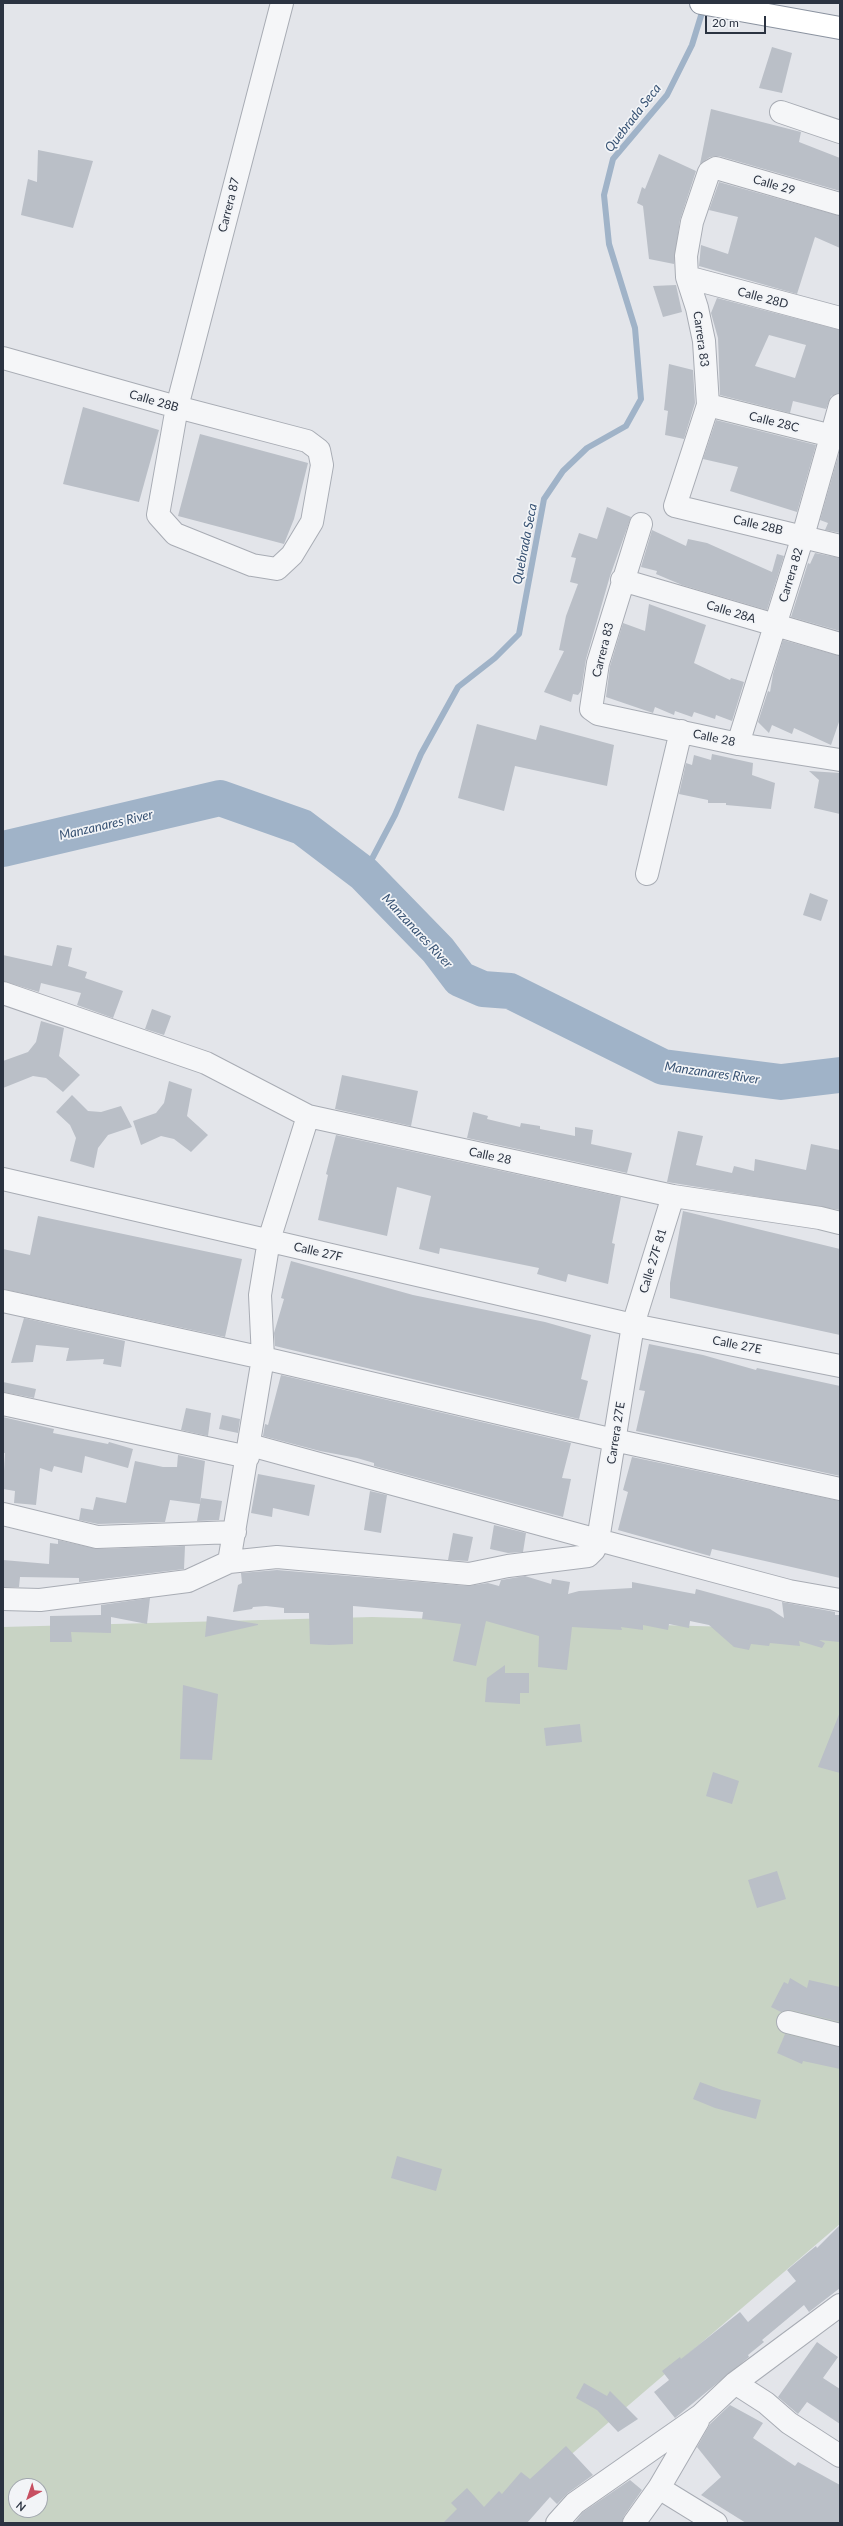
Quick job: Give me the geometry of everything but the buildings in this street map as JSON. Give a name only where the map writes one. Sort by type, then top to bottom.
[{"type":"highway","points":[[701,3],[840,28]]},
{"type":"street","name":"Carrera 87","points":[[282,3],[177,407],[158,515],[175,534],[252,565],[277,569],[292,555],[312,522],[322,465],[319,450],[307,440]]},
{"type":"street","points":[[781,112],[840,132]]},
{"type":"street","name":"Calle 29","points":[[709,172],[716,168],[840,204]]},
{"type":"street","name":"Carrera 83","points":[[675,506],[708,405],[704,341],[697,308],[686,277],[686,256],[692,222],[709,172]]},
{"type":"street","name":"Calle 28D","points":[[686,277],[840,318]]},
{"type":"street","name":"Calle 28B","points":[[3,358],[177,407],[307,440]]},
{"type":"street","name":"Calle 28C","points":[[708,405],[836,437]]},
{"type":"street","name":"Carrera 82","points":[[738,744],[803,536],[836,437],[840,405]]},
{"type":"street","name":"Calle 28B","points":[[675,506],[840,546]]},
{"type":"street","name":"Carrera 83","points":[[591,709],[598,663],[640,524]]},
{"type":"street","name":"Calle 28A","points":[[622,580],[840,644]]},
{"type":"street","name":"Calle 28","points":[[591,709],[598,714],[738,744],[840,760]]},
{"type":"street","points":[[647,874],[682,731]]},
{"type":"street","name":"Calle 28","points":[[3,993],[206,1063],[308,1116],[673,1196]]},
{"type":"street","points":[[229,1562],[249,1451],[263,1358],[260,1294],[269,1240],[308,1116]]},
{"type":"street","name":"Calle 27F","points":[[3,1179],[633,1325]]},
{"type":"street","points":[[673,1196],[840,1223]]},
{"type":"street","name":"Calle 27F 81","points":[[633,1325],[673,1196]]},
{"type":"street","points":[[3,1301],[263,1358],[614,1440],[840,1489]]},
{"type":"street","name":"Calle 27E","points":[[633,1325],[840,1366]]},
{"type":"street","name":"Carrera 27E","points":[[598,1540],[633,1325]]},
{"type":"street","points":[[3,1404],[249,1451],[598,1540],[789,1591],[840,1600]]},
{"type":"street","points":[[3,1514],[97,1537],[235,1532]]},
{"type":"street","points":[[3,1599],[40,1600],[188,1581],[229,1562],[277,1557],[469,1574],[508,1566],[579,1559],[588,1556],[594,1550],[598,1540]]},
{"type":"street","points":[[788,2022],[840,2035]]},
{"type":"street","points":[[557,2523],[575,2503],[701,2415],[735,2383],[840,2305]]},
{"type":"street","points":[[735,2383],[766,2403],[789,2422],[840,2456]]},
{"type":"street","points":[[634,2523],[659,2488],[701,2415]]},
{"type":"street","points":[[659,2488],[716,2523]]},
{"type":"green space","points":[[372,1617],[840,1630],[840,2224],[553,2470],[462,2523],[3,2523],[3,1627]]},
{"type":"waterway","name":"Quebrada Seca","points":[[364,874],[395,815],[421,754],[458,687],[495,658],[519,634],[544,499],[563,471],[587,448],[626,426],[641,399],[635,328],[609,244],[604,195],[613,159],[667,95],[692,45],[704,6]]},
{"type":"waterway","name":"Manzanares River","points":[[3,849],[220,798],[302,827],[364,874],[438,950],[460,979],[483,989],[510,991],[663,1067],[781,1082],[840,1075]]}]
